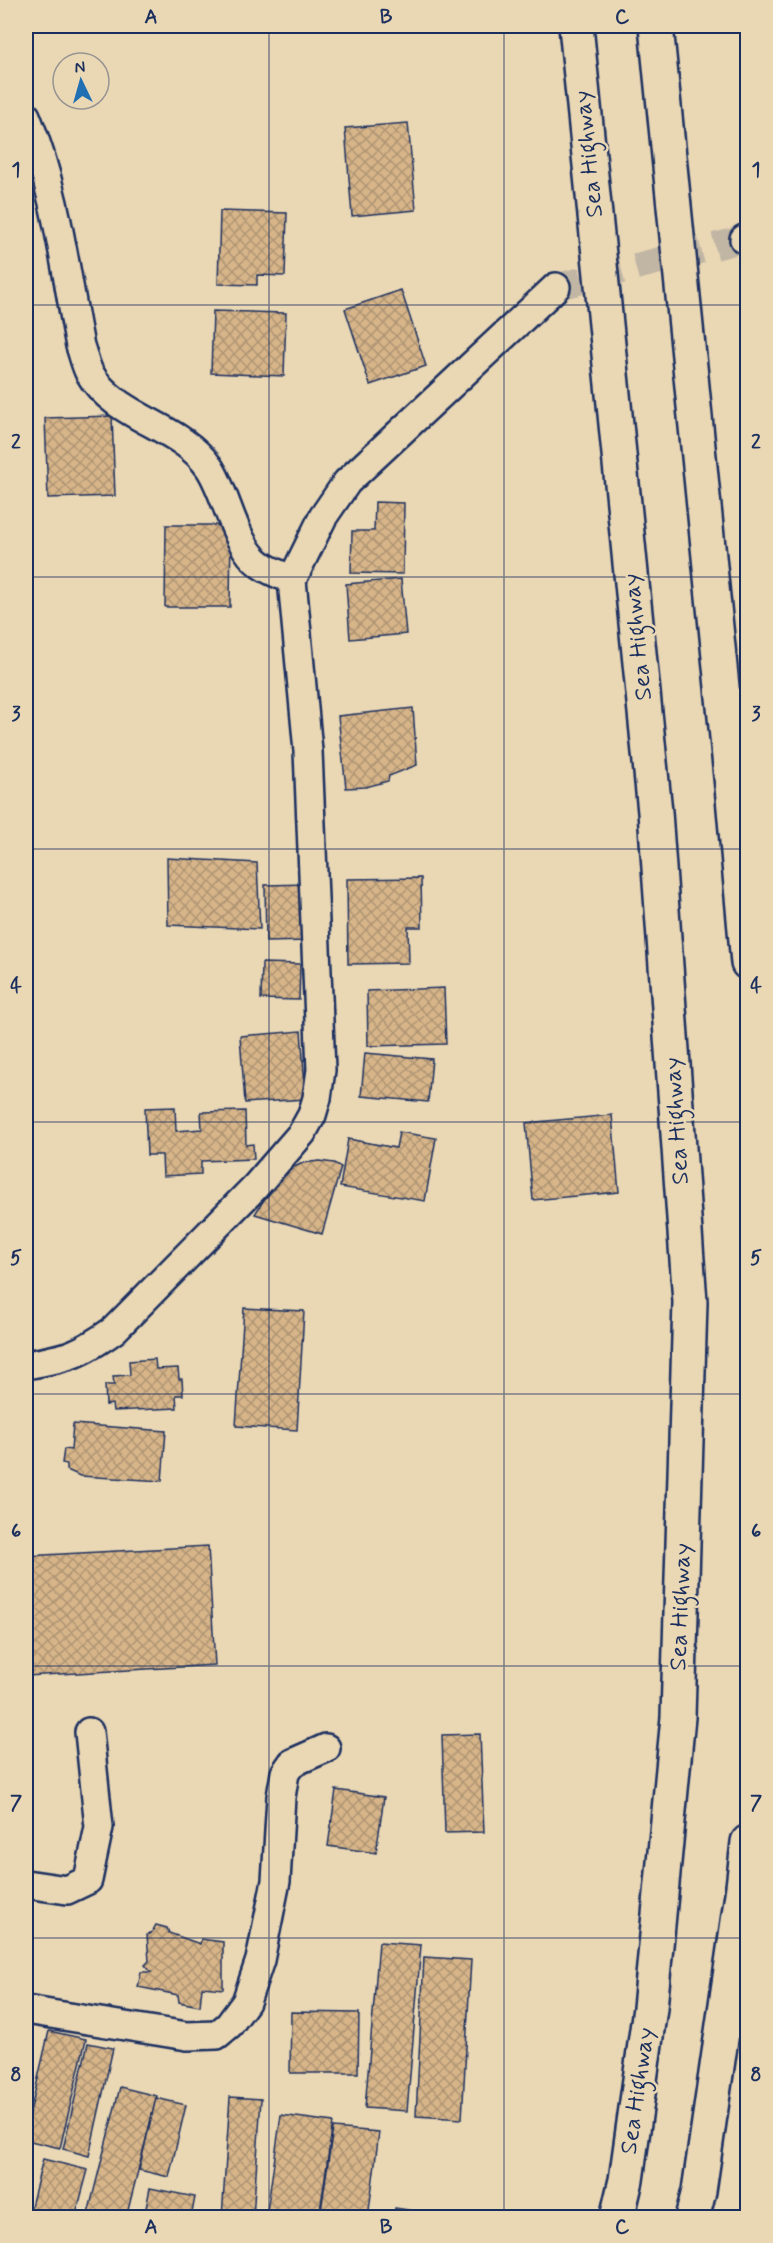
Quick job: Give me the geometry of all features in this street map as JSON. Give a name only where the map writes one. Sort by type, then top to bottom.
[{"type":"highway","name":"Sea Highway","points":[[576,26],[655,812],[690,1302],[678,1718],[650,2008],[626,2180],[617,2217]]},
{"type":"highway","points":[[656,26],[733,797],[747,963]]},
{"type":"highway","points":[[692,2217],[700,2180],[743,1887],[747,1842]]},
{"type":"street","points":[[26,116],[38,144],[48,184],[80,346],[88,370],[101,388],[119,404],[182,442],[198,455],[209,467],[241,537],[259,564],[292,580]]},
{"type":"street","points":[[26,1365],[67,1358],[89,1348],[114,1330],[255,1187],[302,1133],[312,1115],[321,1070],[308,751],[292,580],[323,518],[347,482],[556,287]]},
{"type":"street","points":[[26,1884],[67,1890],[88,1880],[99,1827],[89,1732]]},
{"type":"street","points":[[26,2010],[187,2036],[217,2035],[229,2025],[246,2002],[260,1960],[276,1881],[281,1797],[285,1773],[292,1764],[326,1748]]},
{"type":"building","points":[[408,123],[416,210],[352,216],[345,128]]},
{"type":"building","points":[[220,211],[287,213],[285,276],[257,275],[257,285],[218,284]]},
{"type":"building","points":[[401,290],[426,366],[370,385],[345,309]]},
{"type":"building","points":[[213,311],[286,313],[284,376],[211,373]]},
{"type":"building","points":[[112,416],[115,496],[48,498],[45,418]]},
{"type":"building","points":[[375,502],[404,503],[403,574],[351,573],[352,531],[374,531]]},
{"type":"building","points":[[166,525],[231,525],[230,607],[165,607]]},
{"type":"building","points":[[401,579],[406,634],[350,639],[346,584]]},
{"type":"building","points":[[413,708],[417,765],[389,776],[388,781],[366,787],[346,788],[338,716]]},
{"type":"building","points":[[167,858],[257,863],[260,929],[168,925]]},
{"type":"building","points":[[421,878],[422,927],[408,927],[409,963],[348,964],[347,879]]},
{"type":"building","points":[[309,884],[309,941],[266,942],[265,885]]},
{"type":"building","points":[[262,963],[300,964],[299,1000],[261,999]]},
{"type":"building","points":[[444,988],[446,1044],[368,1046],[367,991]]},
{"type":"building","points":[[301,1031],[306,1099],[245,1103],[240,1036]]},
{"type":"building","points":[[365,1053],[432,1059],[428,1102],[361,1096]]},
{"type":"building","points":[[175,1107],[176,1131],[202,1129],[201,1112],[245,1111],[246,1145],[253,1144],[254,1159],[201,1161],[201,1174],[163,1176],[162,1155],[147,1155],[145,1108]]},
{"type":"building","points":[[612,1115],[619,1192],[533,1200],[526,1123]]},
{"type":"building","points":[[399,1132],[436,1138],[425,1201],[340,1187],[348,1139],[396,1148]]},
{"type":"building","points":[[319,1161],[334,1163],[341,1167],[322,1234],[255,1214],[270,1190],[294,1167]]},
{"type":"building","points":[[244,1308],[304,1311],[297,1430],[236,1426]]},
{"type":"building","points":[[155,1359],[156,1369],[178,1368],[179,1379],[182,1379],[183,1395],[176,1395],[177,1408],[113,1411],[112,1404],[106,1405],[105,1385],[114,1385],[113,1376],[130,1375],[129,1361]]},
{"type":"building","points":[[73,1424],[166,1431],[162,1481],[80,1476],[67,1470],[67,1464],[62,1463],[64,1449],[71,1450]]},
{"type":"building","points":[[208,1546],[215,1665],[26,1676],[26,1556]]},
{"type":"building","points":[[480,1734],[484,1832],[445,1833],[442,1735]]},
{"type":"building","points":[[336,1790],[384,1797],[376,1853],[328,1846]]},
{"type":"building","points":[[156,1925],[167,1928],[169,1933],[200,1944],[201,1939],[223,1942],[223,1989],[202,1987],[200,2006],[179,2002],[178,1995],[138,1987],[141,1972],[151,1972],[145,1965],[149,1961],[147,1935]]},
{"type":"building","points":[[379,1942],[421,1945],[407,2111],[365,2108]]},
{"type":"building","points":[[424,1957],[471,1960],[462,2119],[416,2116]]},
{"type":"building","points":[[291,2012],[359,2013],[358,2073],[290,2073]]},
{"type":"building","points":[[49,2031],[86,2039],[60,2148],[26,2140],[26,2130]]},
{"type":"building","points":[[26,2035],[33,2036],[26,2070]]},
{"type":"building","points":[[88,2043],[113,2048],[89,2156],[63,2149]]},
{"type":"building","points":[[120,2087],[157,2096],[126,2218],[87,2218]]},
{"type":"building","points":[[230,2097],[261,2099],[253,2218],[222,2218]]},
{"type":"building","points":[[156,2098],[186,2105],[169,2177],[139,2170]]},
{"type":"building","points":[[281,2115],[333,2122],[319,2218],[266,2218]]},
{"type":"building","points":[[333,2128],[379,2132],[368,2218],[320,2218]]},
{"type":"building","points":[[43,2159],[88,2170],[75,2218],[28,2218]]},
{"type":"building","points":[[150,2188],[195,2197],[191,2218],[144,2218]]},
{"type":"building","points":[[395,2208],[441,2215],[441,2218],[393,2218]]},
{"type":"tunnel","points":[[556,287],[744,239]]}]
